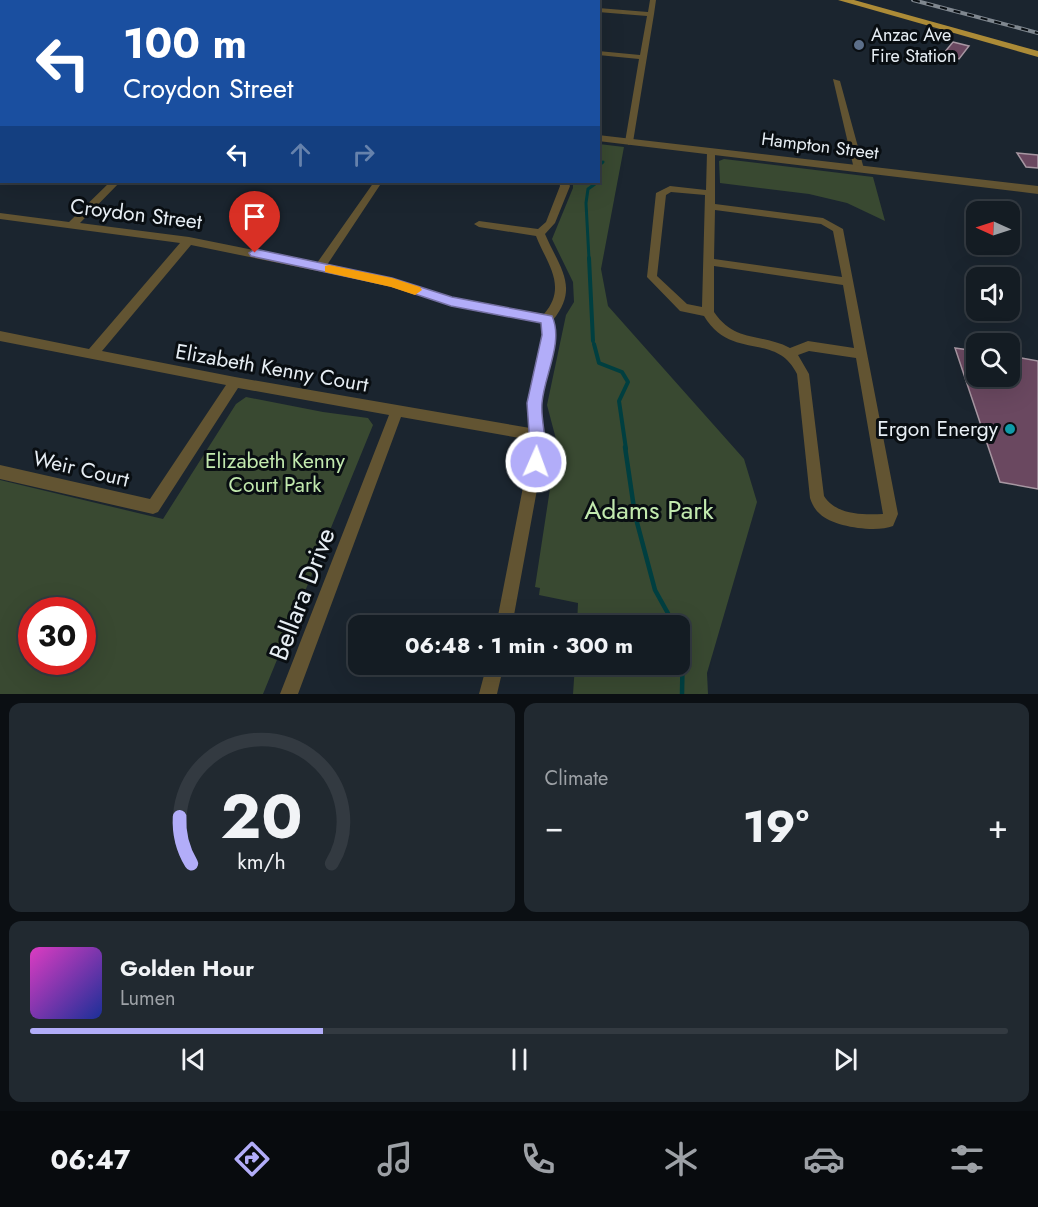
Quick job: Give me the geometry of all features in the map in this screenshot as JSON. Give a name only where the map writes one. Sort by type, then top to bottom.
[{"type":"highway","points":[[843,0],[1038,52]]},
{"type":"street","points":[[629,142],[653,0]]},
{"type":"street","points":[[600,10],[651,14]]},
{"type":"street","points":[[600,53],[644,57]]},
{"type":"street","points":[[836,81],[859,169]]},
{"type":"street","name":"Hampton Street","points":[[600,138],[1038,190]]},
{"type":"street","points":[[708,312],[684,308],[652,277],[661,193],[670,189],[710,200],[824,221],[833,224],[838,229],[891,514],[888,520],[880,523],[832,514],[822,508],[817,498],[803,374],[798,360],[790,352],[775,346],[734,337],[723,331],[708,312],[710,200],[711,152]]},
{"type":"street","points":[[71,226],[114,183]]},
{"type":"street","points":[[320,267],[377,183]]},
{"type":"street","points":[[540,233],[550,223],[564,183]]},
{"type":"street","name":"Croydon Street","points":[[0,216],[189,240],[392,282],[451,302],[547,319]]},
{"type":"street","points":[[479,224],[540,233]]},
{"type":"street","points":[[506,615],[538,446],[535,403],[549,335],[547,319],[559,305],[563,287],[540,233]]},
{"type":"street","points":[[92,354],[189,240]]},
{"type":"street","points":[[709,262],[848,282]]},
{"type":"street","name":"Elizabeth Kenny Court","points":[[0,336],[235,382],[537,435]]},
{"type":"street","points":[[790,352],[808,346],[861,354]]},
{"type":"street","name":"Weir Court","points":[[0,472],[153,507],[235,382]]},
{"type":"street","name":"Bellara Drive","points":[[289,694],[397,411]]},
{"type":"street","points":[[488,694],[493,675]]},
{"type":"green space","name":"Adams Park","points":[[600,144],[624,147],[601,269],[608,306],[744,459],[757,502],[707,673],[708,694],[573,694],[574,675],[690,675],[690,615],[577,615],[578,603],[539,595],[540,588],[535,587],[557,443],[547,405],[566,315],[574,302],[573,282],[552,239],[573,183],[600,183]]},
{"type":"green space","points":[[724,159],[873,177],[885,221],[847,203],[809,194],[720,183],[719,161]]},
{"type":"green space","name":"Elizabeth Kenny Court Park","points":[[246,397],[368,418],[373,425],[263,694],[0,694],[0,480],[163,519],[236,404]]},
{"type":"building","points":[[953,42],[969,46],[959,59],[943,54]]},
{"type":"building","points":[[1017,153],[1038,155],[1038,168],[1026,167]]},
{"type":"building","name":"Ergon Energy","points":[[955,348],[966,350],[966,381]]},
{"type":"building","name":"Ergon Energy","points":[[1020,358],[1038,361],[1038,489],[1000,482],[968,387],[1020,387]]},
{"type":"waterway","points":[[589,259],[586,203],[588,189],[594,183]]},
{"type":"waterway","points":[[589,258],[593,341]]},
{"type":"waterway","points":[[594,344],[599,363],[622,372],[628,382],[619,401],[626,449]]},
{"type":"waterway","points":[[625,447],[635,515],[655,590],[669,615]]},
{"type":"waterway","points":[[682,675],[682,694]]},
{"type":"railway","points":[[913,0],[1038,33]]},
{"type":"slow traffic","points":[[329,269],[392,282],[415,290]]},
{"type":"place","name":"Anzac Ave Fire Station","points":[[859,45]]},
{"type":"place","name":"Ergon Energy","points":[[1010,429]]},
{"type":"route","points":[[255,253],[392,282],[451,302],[547,319],[549,335],[535,403],[538,446],[536,462]]}]
